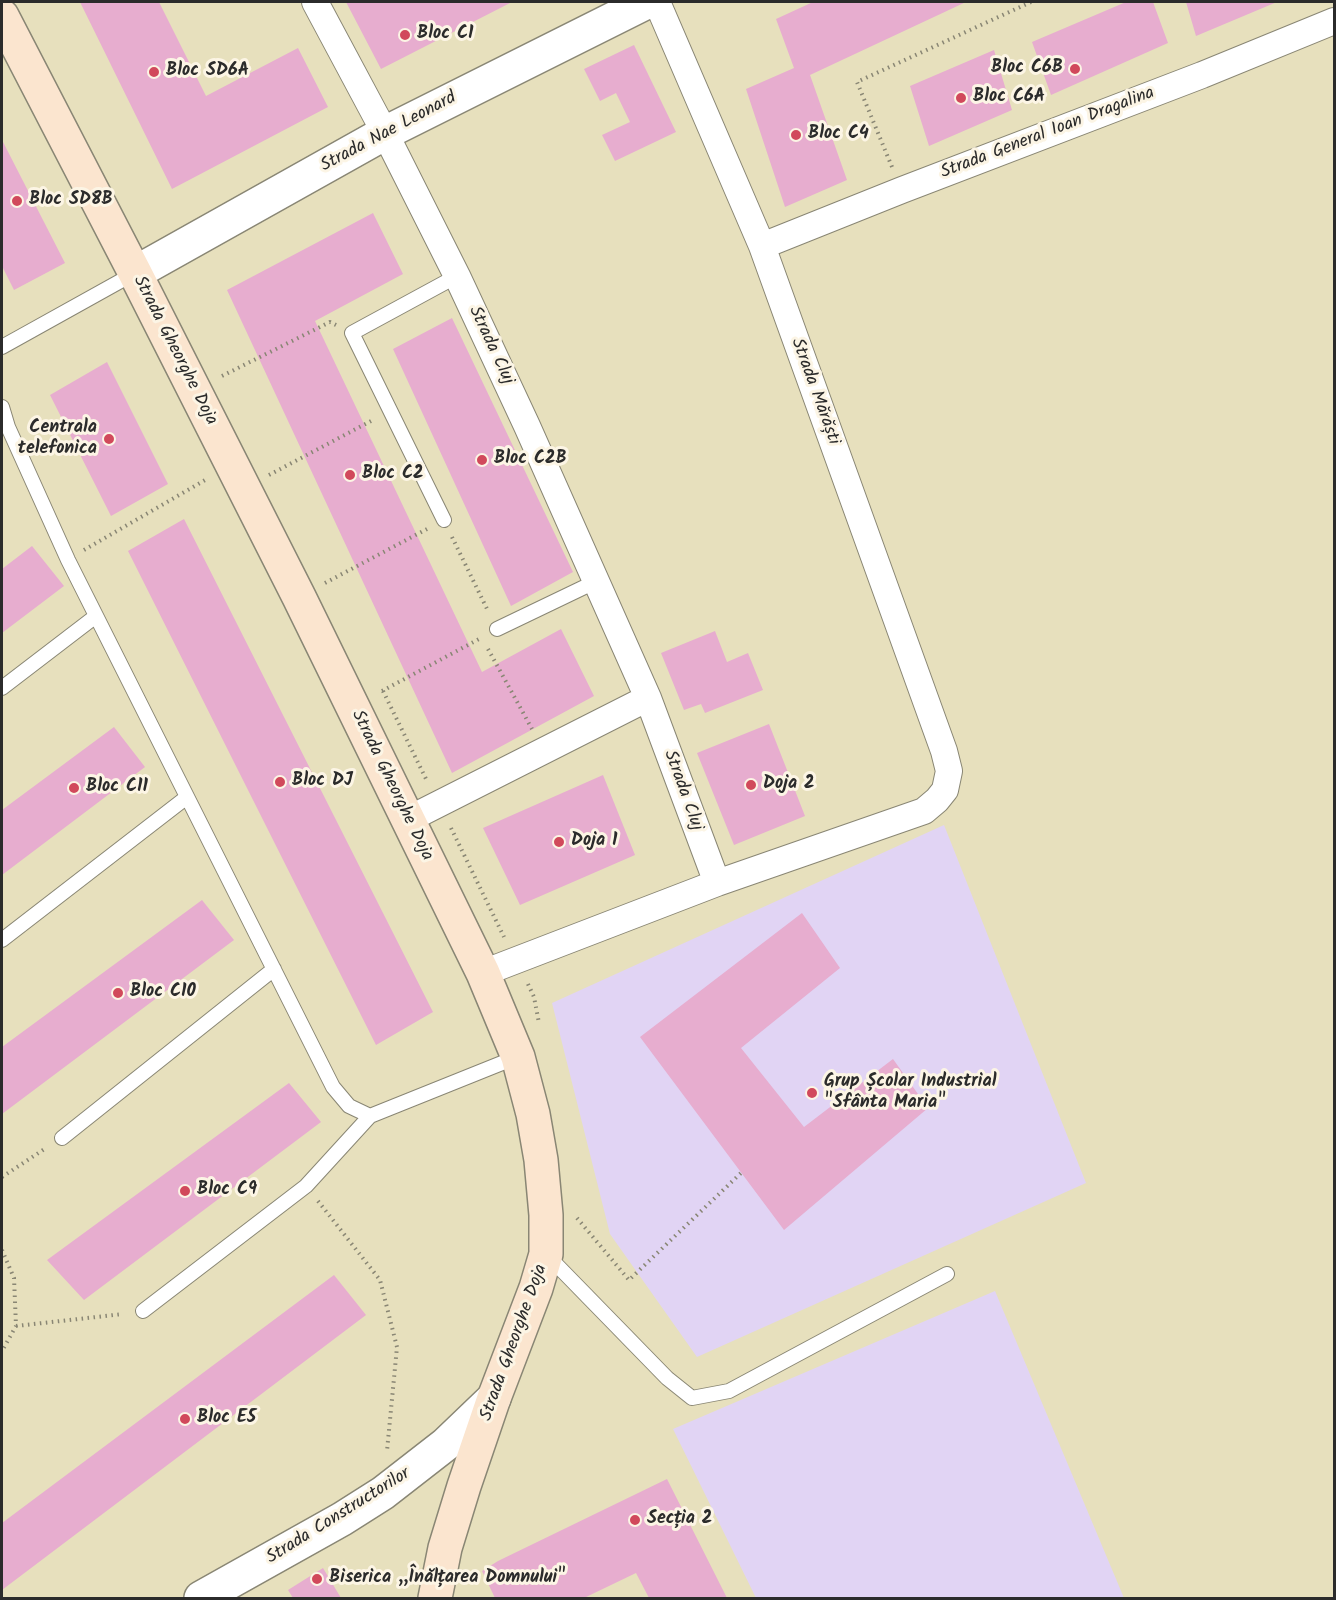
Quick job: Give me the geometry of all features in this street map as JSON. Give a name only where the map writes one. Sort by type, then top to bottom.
[{"type":"main road","name":"Strada Gheorghe Doja","points":[[2,16],[299,597],[483,973],[519,1057],[542,1160],[546,1254],[536,1288],[494,1398],[445,1548],[435,1599]]},
{"type":"street","name":"Strada Cluj","points":[[315,2],[385,133],[457,276],[597,581],[648,698],[717,883]]},
{"type":"street","name":"Strada Nae Leonard","points":[[135,273],[385,133],[647,2]]},
{"type":"street","name":"Strada Mărăști","points":[[657,2],[762,246],[944,751],[949,771],[945,790],[924,811],[717,883]]},
{"type":"street","name":"Strada General Ioan Dragalina","points":[[762,246],[1335,21]]},
{"type":"street","points":[[407,820],[648,698]]},
{"type":"street","points":[[483,973],[717,883]]},
{"type":"street","name":"Strada Constructorilor","points":[[201,1599],[342,1519],[383,1492],[446,1444],[494,1398]]},
{"type":"lane","points":[[2,347],[135,273]]},
{"type":"lane","points":[[444,520],[352,333],[457,276]]},
{"type":"lane","points":[[2,407],[5,429],[68,560],[333,1087],[350,1106],[370,1116]]},
{"type":"lane","points":[[497,629],[597,581]]},
{"type":"lane","points":[[2,688],[96,616]]},
{"type":"lane","points":[[2,940],[187,797]]},
{"type":"lane","points":[[62,1138],[274,969]]},
{"type":"lane","points":[[143,1311],[306,1186],[370,1116],[519,1057]]},
{"type":"lane","points":[[546,1254],[667,1378],[692,1398],[729,1391],[947,1274]]},
{"type":"path","points":[[902,190],[857,82],[1031,2]]},
{"type":"path","points":[[194,390],[330,322],[352,333]]},
{"type":"path","points":[[244,488],[391,411]]},
{"type":"path","points":[[68,560],[214,476]]},
{"type":"path","points":[[299,597],[444,520],[497,629],[383,691],[351,705]]},
{"type":"path","points":[[482,637],[543,750]]},
{"type":"path","points":[[383,691],[508,943]]},
{"type":"path","points":[[524,976],[534,997],[541,1032]]},
{"type":"path","points":[[2,1177],[62,1138]]},
{"type":"path","points":[[575,1208],[578,1220],[629,1280],[741,1173]]},
{"type":"path","points":[[306,1186],[380,1280],[398,1347],[383,1492]]},
{"type":"path","points":[[2,1250],[14,1278],[16,1326],[2,1352]]},
{"type":"path","points":[[16,1326],[143,1311]]},
{"type":"shaded area","name":"Grup Școlar Industrial \"Sfânta Maria\"","points":[[944,825],[1086,1183],[697,1357],[610,1234],[552,1003]]},
{"type":"shaded area","points":[[995,1291],[1124,1598],[756,1598],[673,1429]]},
{"type":"building","name":"Bloc SD6A","points":[[80,2],[159,2],[206,96],[298,48],[328,107],[172,189]]},
{"type":"building","name":"Bloc C1","points":[[346,2],[512,2],[381,69]]},
{"type":"building","name":"Bloc C4","points":[[813,2],[966,2],[810,75],[847,180],[785,207],[746,89],[794,68],[776,19]]},
{"type":"building","name":"Bloc C6B","points":[[1126,2],[1153,2],[1168,43],[1051,95],[1032,42]]},
{"type":"building","points":[[1186,2],[1277,2],[1196,36]]},
{"type":"building","points":[[634,45],[676,132],[615,161],[602,135],[630,122],[616,93],[600,101],[584,69]]},
{"type":"building","name":"Bloc C6A","points":[[994,50],[1012,110],[929,146],[910,86]]},
{"type":"building","name":"Bloc SD8B","points":[[2,140],[65,263],[14,290],[2,266]]},
{"type":"building","name":"Bloc C2","points":[[373,213],[403,274],[315,321],[482,672],[561,629],[594,696],[452,773],[227,290]]},
{"type":"building","name":"Bloc C2B","points":[[452,318],[573,572],[511,606],[393,349]]},
{"type":"building","name":"Centrala telefonica","points":[[107,362],[168,484],[111,516],[50,395]]},
{"type":"building","name":"Bloc DJ","points":[[184,519],[433,1012],[376,1045],[128,551]]},
{"type":"building","points":[[32,546],[64,586],[2,633],[2,569]]},
{"type":"building","points":[[715,631],[727,662],[748,653],[763,690],[705,713],[701,704],[684,710],[661,653]]},
{"type":"building","name":"Doja 2","points":[[769,724],[805,816],[734,845],[697,753]]},
{"type":"building","name":"Bloc C11","points":[[114,727],[145,767],[2,875],[2,810]]},
{"type":"building","name":"Doja 1","points":[[603,775],[635,855],[520,905],[483,828]]},
{"type":"building","name":"Bloc C10","points":[[202,900],[234,940],[2,1114],[2,1047]]},
{"type":"building","points":[[802,913],[840,968],[741,1048],[804,1127],[893,1059],[928,1108],[784,1230],[640,1037]]},
{"type":"building","name":"Bloc C9","points":[[289,1083],[321,1122],[84,1300],[47,1260]]},
{"type":"building","name":"Bloc E5","points":[[334,1275],[366,1315],[2,1590],[2,1523]]},
{"type":"building","name":"Secția 2","points":[[667,1479],[727,1598],[649,1598],[636,1573],[584,1598],[495,1598],[482,1571],[498,1561]]},
{"type":"building","name":"Biserica „Înălțarea Domnului\"","points":[[323,1568],[341,1598],[293,1598],[288,1590]]},
{"type":"place","name":"Bloc C1","points":[[405,35]]},
{"type":"place","name":"Bloc C6B","points":[[1075,69]]},
{"type":"place","name":"Bloc SD6A","points":[[154,72]]},
{"type":"place","name":"Bloc C6A","points":[[961,98]]},
{"type":"place","name":"Bloc C4","points":[[796,135]]},
{"type":"place","name":"Bloc SD8B","points":[[17,201]]},
{"type":"place","name":"Centrala telefonica","points":[[109,439]]},
{"type":"place","name":"Bloc C2B","points":[[482,460]]},
{"type":"place","name":"Bloc C2","points":[[350,475]]},
{"type":"place","name":"Bloc DJ","points":[[280,782]]},
{"type":"place","name":"Doja 2","points":[[751,785]]},
{"type":"place","name":"Bloc C11","points":[[74,788]]},
{"type":"place","name":"Doja 1","points":[[559,842]]},
{"type":"place","name":"Bloc C10","points":[[118,993]]},
{"type":"place","name":"Grup Școlar Industrial \"Sfânta Maria\"","points":[[812,1093]]},
{"type":"place","name":"Bloc C9","points":[[185,1191]]},
{"type":"place","name":"Bloc E5","points":[[185,1419]]},
{"type":"place","name":"Secția 2","points":[[635,1520]]},
{"type":"place","name":"Biserica „Înălțarea Domnului\"","points":[[317,1579]]}]
